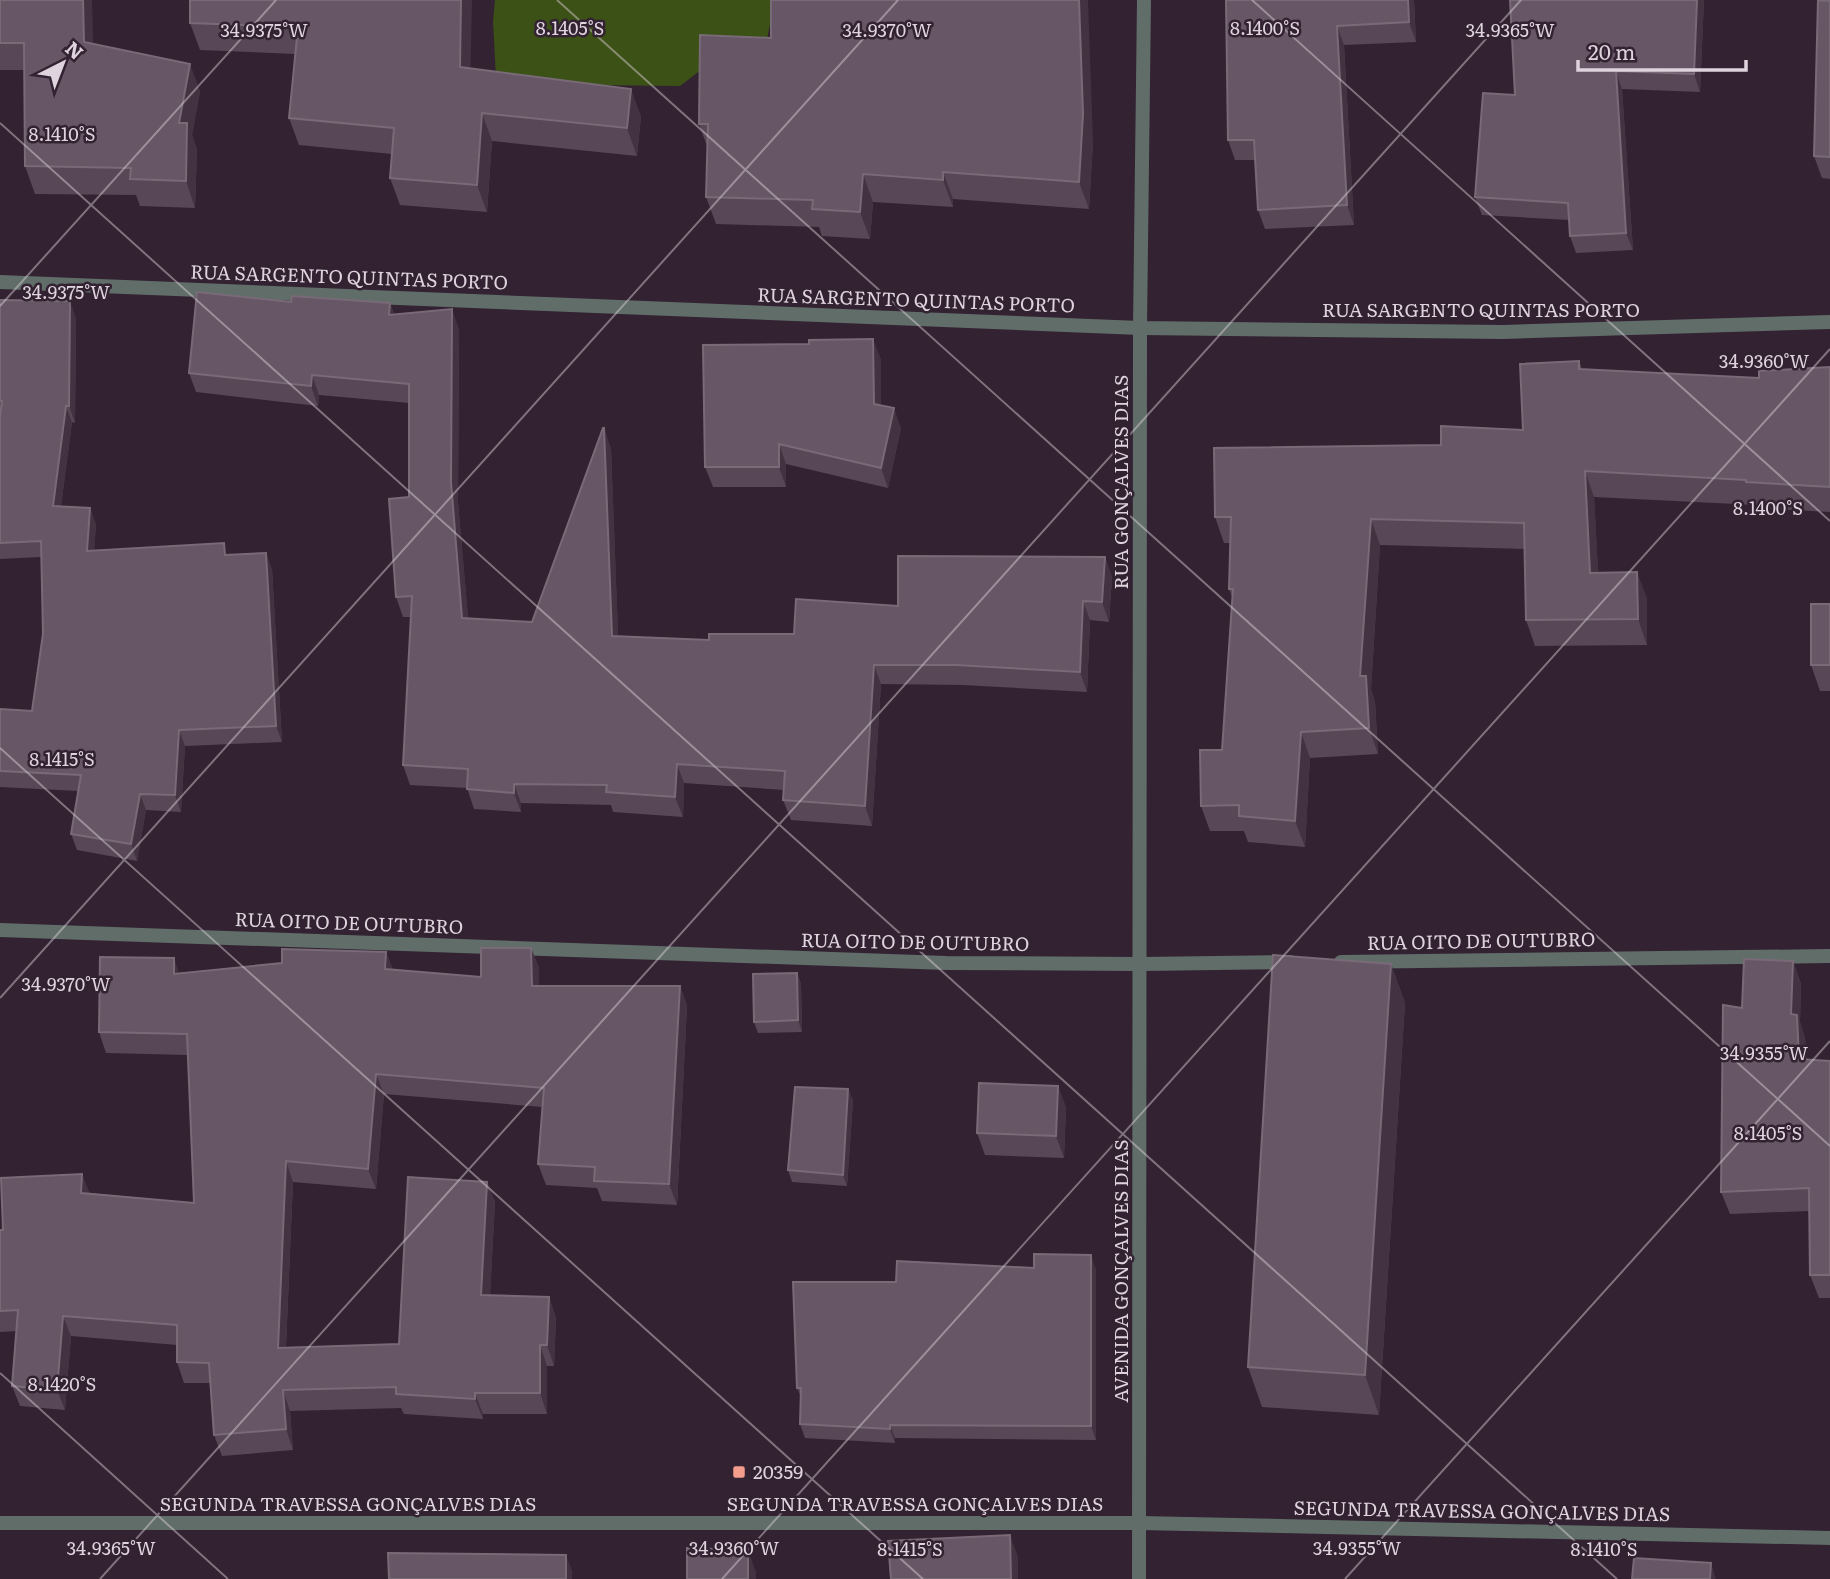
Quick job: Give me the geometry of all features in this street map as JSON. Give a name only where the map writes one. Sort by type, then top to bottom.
[{"type":"street","name":"RUA GONÇALVES DIAS","points":[[1140,964],[1140,328],[1144,0]]},
{"type":"street","name":"RUA SARGENTO QUINTAS PORTO","points":[[0,282],[1140,328],[1503,332],[1830,322]]},
{"type":"street","name":"RUA OITO DE OUTUBRO","points":[[0,930],[946,963],[1306,962]]},
{"type":"street","name":"RUA OITO DE OUTUBRO","points":[[1334,962],[1830,956]]},
{"type":"street","name":"AVENIDA GONÇALVES DIAS","points":[[1139,1579],[1140,964]]},
{"type":"street","name":"SEGUNDA TRAVESSA GONÇALVES DIAS","points":[[0,1523],[1140,1524],[1830,1538]]},
{"type":"green space","points":[[495,0],[775,0],[762,64],[710,63],[680,86],[585,85],[497,97],[493,21]]},
{"type":"building","points":[[0,0],[83,0],[84,42],[190,64],[179,123],[187,123],[186,181],[130,179],[131,168],[25,166],[24,43],[0,43]]},
{"type":"building","points":[[190,0],[461,0],[460,67],[631,89],[627,128],[482,113],[477,185],[390,178],[394,128],[289,118],[298,27],[190,23]]},
{"type":"building","points":[[771,0],[1079,0],[1083,114],[1079,182],[943,172],[943,180],[863,174],[860,212],[812,209],[813,200],[706,197],[708,124],[699,124],[700,35],[771,38]]},
{"type":"building","points":[[1226,0],[1408,0],[1409,22],[1337,26],[1347,205],[1258,210],[1254,140],[1228,140]]},
{"type":"building","points":[[1510,0],[1697,0],[1694,74],[1616,71],[1626,233],[1570,236],[1568,203],[1475,197],[1483,93],[1515,95]]},
{"type":"building","points":[[1818,0],[1830,1],[1830,157],[1814,156]]},
{"type":"building","points":[[197,292],[291,302],[292,296],[390,303],[389,315],[452,309],[451,482],[462,618],[532,622],[604,428],[612,636],[709,640],[709,634],[794,634],[796,599],[898,606],[898,556],[1105,557],[1102,602],[1083,601],[1080,672],[956,665],[874,665],[865,806],[783,800],[785,771],[677,764],[675,797],[606,792],[607,785],[514,784],[514,793],[467,789],[468,769],[403,765],[412,596],[396,597],[389,499],[409,497],[409,384],[312,375],[311,386],[189,373]]},
{"type":"building","points":[[0,300],[70,301],[69,406],[66,406],[53,506],[90,508],[87,551],[224,543],[225,555],[266,553],[276,726],[179,730],[175,795],[140,794],[131,844],[71,834],[81,775],[0,771],[0,709],[32,711],[43,634],[41,541],[0,543]]},
{"type":"building","points":[[873,339],[874,404],[894,408],[881,468],[779,444],[779,467],[705,467],[703,345],[809,344],[809,340]]},
{"type":"building","points":[[1579,361],[1579,369],[1759,378],[1759,371],[1830,367],[1830,487],[1585,471],[1590,573],[1637,572],[1638,619],[1526,620],[1524,523],[1371,519],[1360,676],[1366,676],[1369,728],[1301,732],[1295,821],[1239,816],[1239,805],[1201,806],[1200,750],[1222,750],[1233,589],[1229,589],[1231,517],[1215,517],[1214,448],[1441,445],[1441,426],[1523,430],[1520,364]]},
{"type":"building","points":[[1811,604],[1830,604],[1830,665],[1811,665]]},
{"type":"building","points":[[481,948],[531,948],[532,986],[680,986],[669,1184],[594,1181],[595,1167],[538,1164],[544,1088],[376,1074],[368,1169],[286,1161],[278,1348],[399,1344],[408,1177],[487,1182],[481,1295],[549,1297],[547,1345],[540,1345],[540,1393],[475,1393],[475,1399],[396,1394],[396,1387],[283,1390],[286,1429],[214,1435],[209,1363],[177,1362],[177,1325],[63,1316],[57,1390],[12,1386],[18,1310],[0,1311],[0,1230],[3,1230],[1,1178],[82,1174],[81,1193],[194,1203],[187,1034],[99,1032],[100,957],[174,958],[174,974],[282,963],[282,949],[386,952],[385,969],[481,977]]},
{"type":"building","points":[[1273,955],[1391,964],[1365,1375],[1248,1367]]},
{"type":"building","points":[[1744,959],[1793,961],[1791,1014],[1797,1015],[1799,1059],[1830,1061],[1830,1275],[1810,1275],[1809,1188],[1721,1192],[1723,1005],[1742,1008]]},
{"type":"building","points":[[797,973],[798,1020],[754,1022],[753,974]]},
{"type":"building","points":[[979,1083],[1058,1086],[1056,1136],[977,1133]]},
{"type":"building","points":[[795,1087],[848,1089],[843,1175],[788,1170]]},
{"type":"building","points":[[1034,1254],[1091,1255],[1091,1426],[890,1425],[890,1429],[800,1424],[801,1388],[797,1388],[793,1282],[896,1282],[897,1261],[1034,1268]]},
{"type":"building","points":[[1010,1535],[1011,1579],[891,1579],[888,1541]]},
{"type":"building","points":[[687,1548],[748,1550],[748,1579],[687,1579]]},
{"type":"building","points":[[388,1553],[566,1555],[566,1579],[389,1579]]},
{"type":"building","points":[[1634,1558],[1711,1563],[1710,1579],[1632,1579]]},
{"type":"place","name":"20359","points":[[739,1472]]}]
